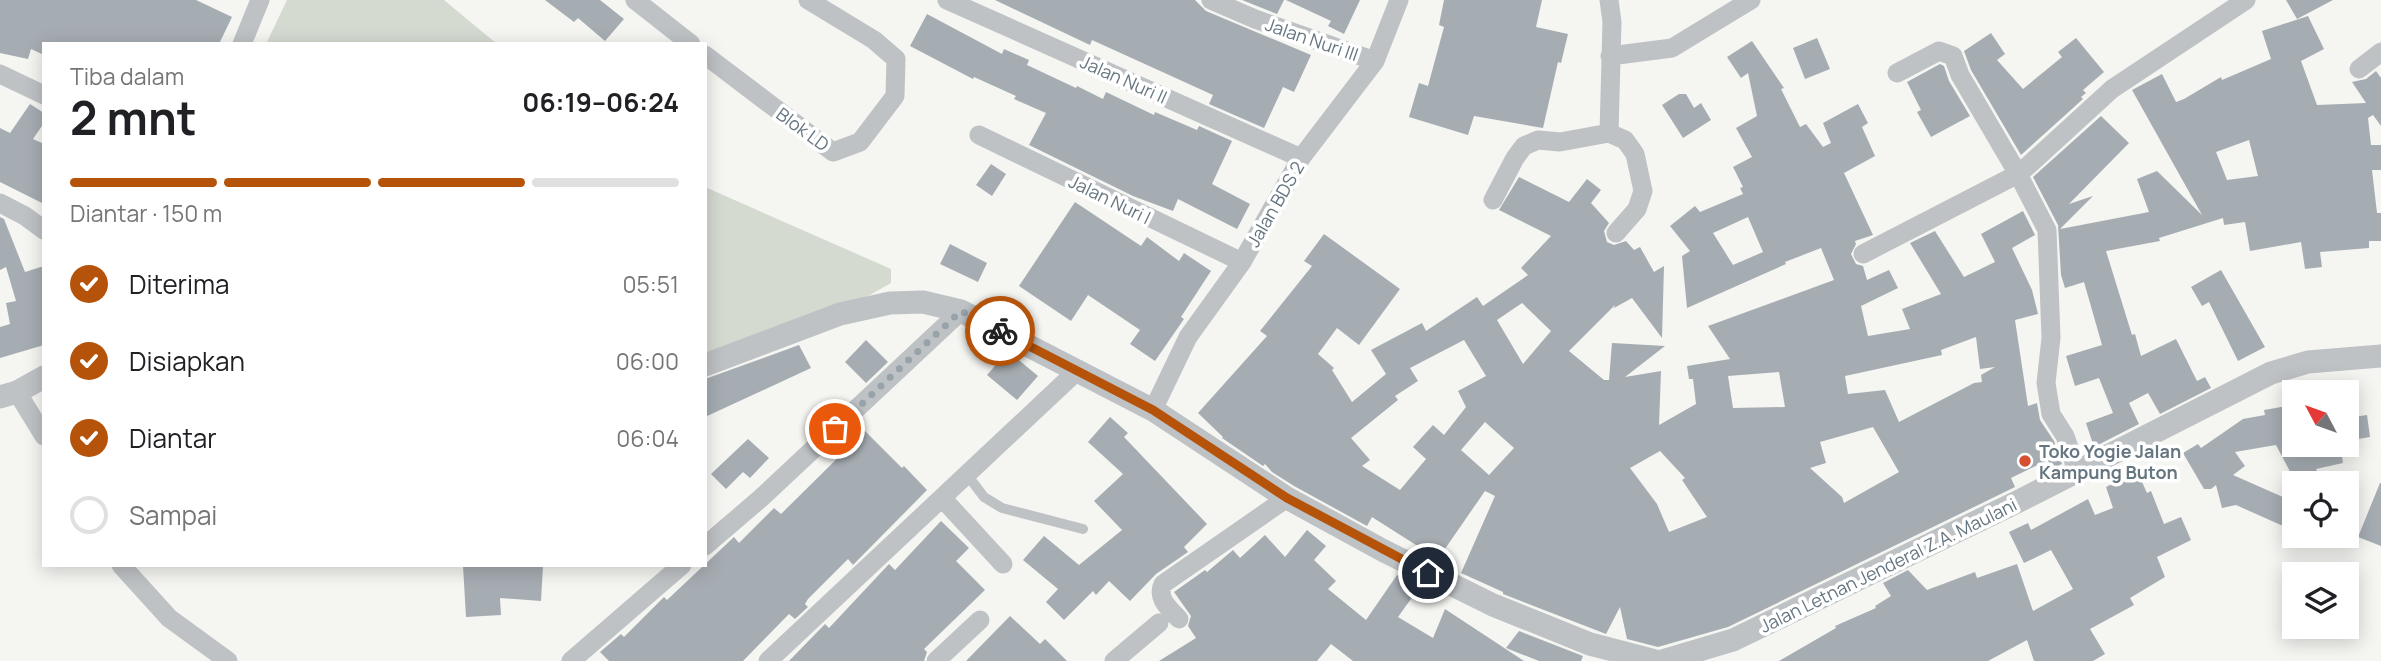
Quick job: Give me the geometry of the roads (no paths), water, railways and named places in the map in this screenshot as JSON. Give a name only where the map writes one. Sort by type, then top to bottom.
[{"type":"street","points":[[635,0],[688,42]]},
{"type":"street","name":"Blok LD","points":[[707,57],[833,152],[860,142],[895,96],[896,59],[874,40],[808,0]]},
{"type":"street","name":"Jalan Nuri II","points":[[947,0],[1301,158]]},
{"type":"street","name":"Jalan Nuri III","points":[[1211,0],[1255,19],[1375,61]]},
{"type":"street","name":"Jalan BDS 2","points":[[1153,410],[1188,337],[1242,262],[1301,158],[1375,61],[1399,0]]},
{"type":"street","points":[[1609,0],[1612,22],[1609,133]]},
{"type":"street","points":[[1610,55],[1672,48],[1751,0]]},
{"type":"street","points":[[1863,254],[2018,174],[2112,89],[2246,0]]},
{"type":"street","points":[[243,42],[255,2]]},
{"type":"street","points":[[1897,73],[1939,51],[1953,56],[1960,75],[2018,174],[2047,230],[2051,338],[2046,383],[2051,414],[2065,436],[2077,471]]},
{"type":"street","points":[[2359,69],[2381,52]]},
{"type":"street","points":[[0,74],[42,94]]},
{"type":"street","points":[[1493,200],[1514,158],[1524,146],[1538,140],[1560,142],[1609,133],[1625,140],[1636,154],[1643,191],[1637,209],[1616,233]]},
{"type":"street","name":"Jalan Nuri I","points":[[979,135],[1242,262]]},
{"type":"street","points":[[0,203],[42,229]]},
{"type":"street","points":[[707,364],[840,314],[890,303],[923,302],[961,311],[1153,410],[1287,498],[1384,551],[1493,605],[1590,644],[1655,661]]},
{"type":"street","points":[[707,544],[761,498],[961,311]]},
{"type":"street","name":"Jalan Letnan Jenderal Z.A. Maulani","points":[[1662,661],[1733,640],[2271,373],[2308,362],[2381,356]]},
{"type":"street","points":[[768,661],[1078,370]]},
{"type":"street","points":[[42,378],[8,395],[42,434]]},
{"type":"street","points":[[1179,619],[1161,599],[1160,590],[1163,584],[1287,498]]},
{"type":"street","points":[[943,499],[1003,564]]},
{"type":"street","points":[[123,567],[169,618],[228,661]]},
{"type":"street","points":[[571,661],[680,567]]},
{"type":"street","points":[[936,661],[980,620]]},
{"type":"street","points":[[1114,661],[1159,623]]},
{"type":"lane","points":[[968,476],[984,497],[1002,508],[1083,528]]},
{"type":"place","name":"Toko Yogie Jalan Kampung Buton","points":[[2025,461]]}]
